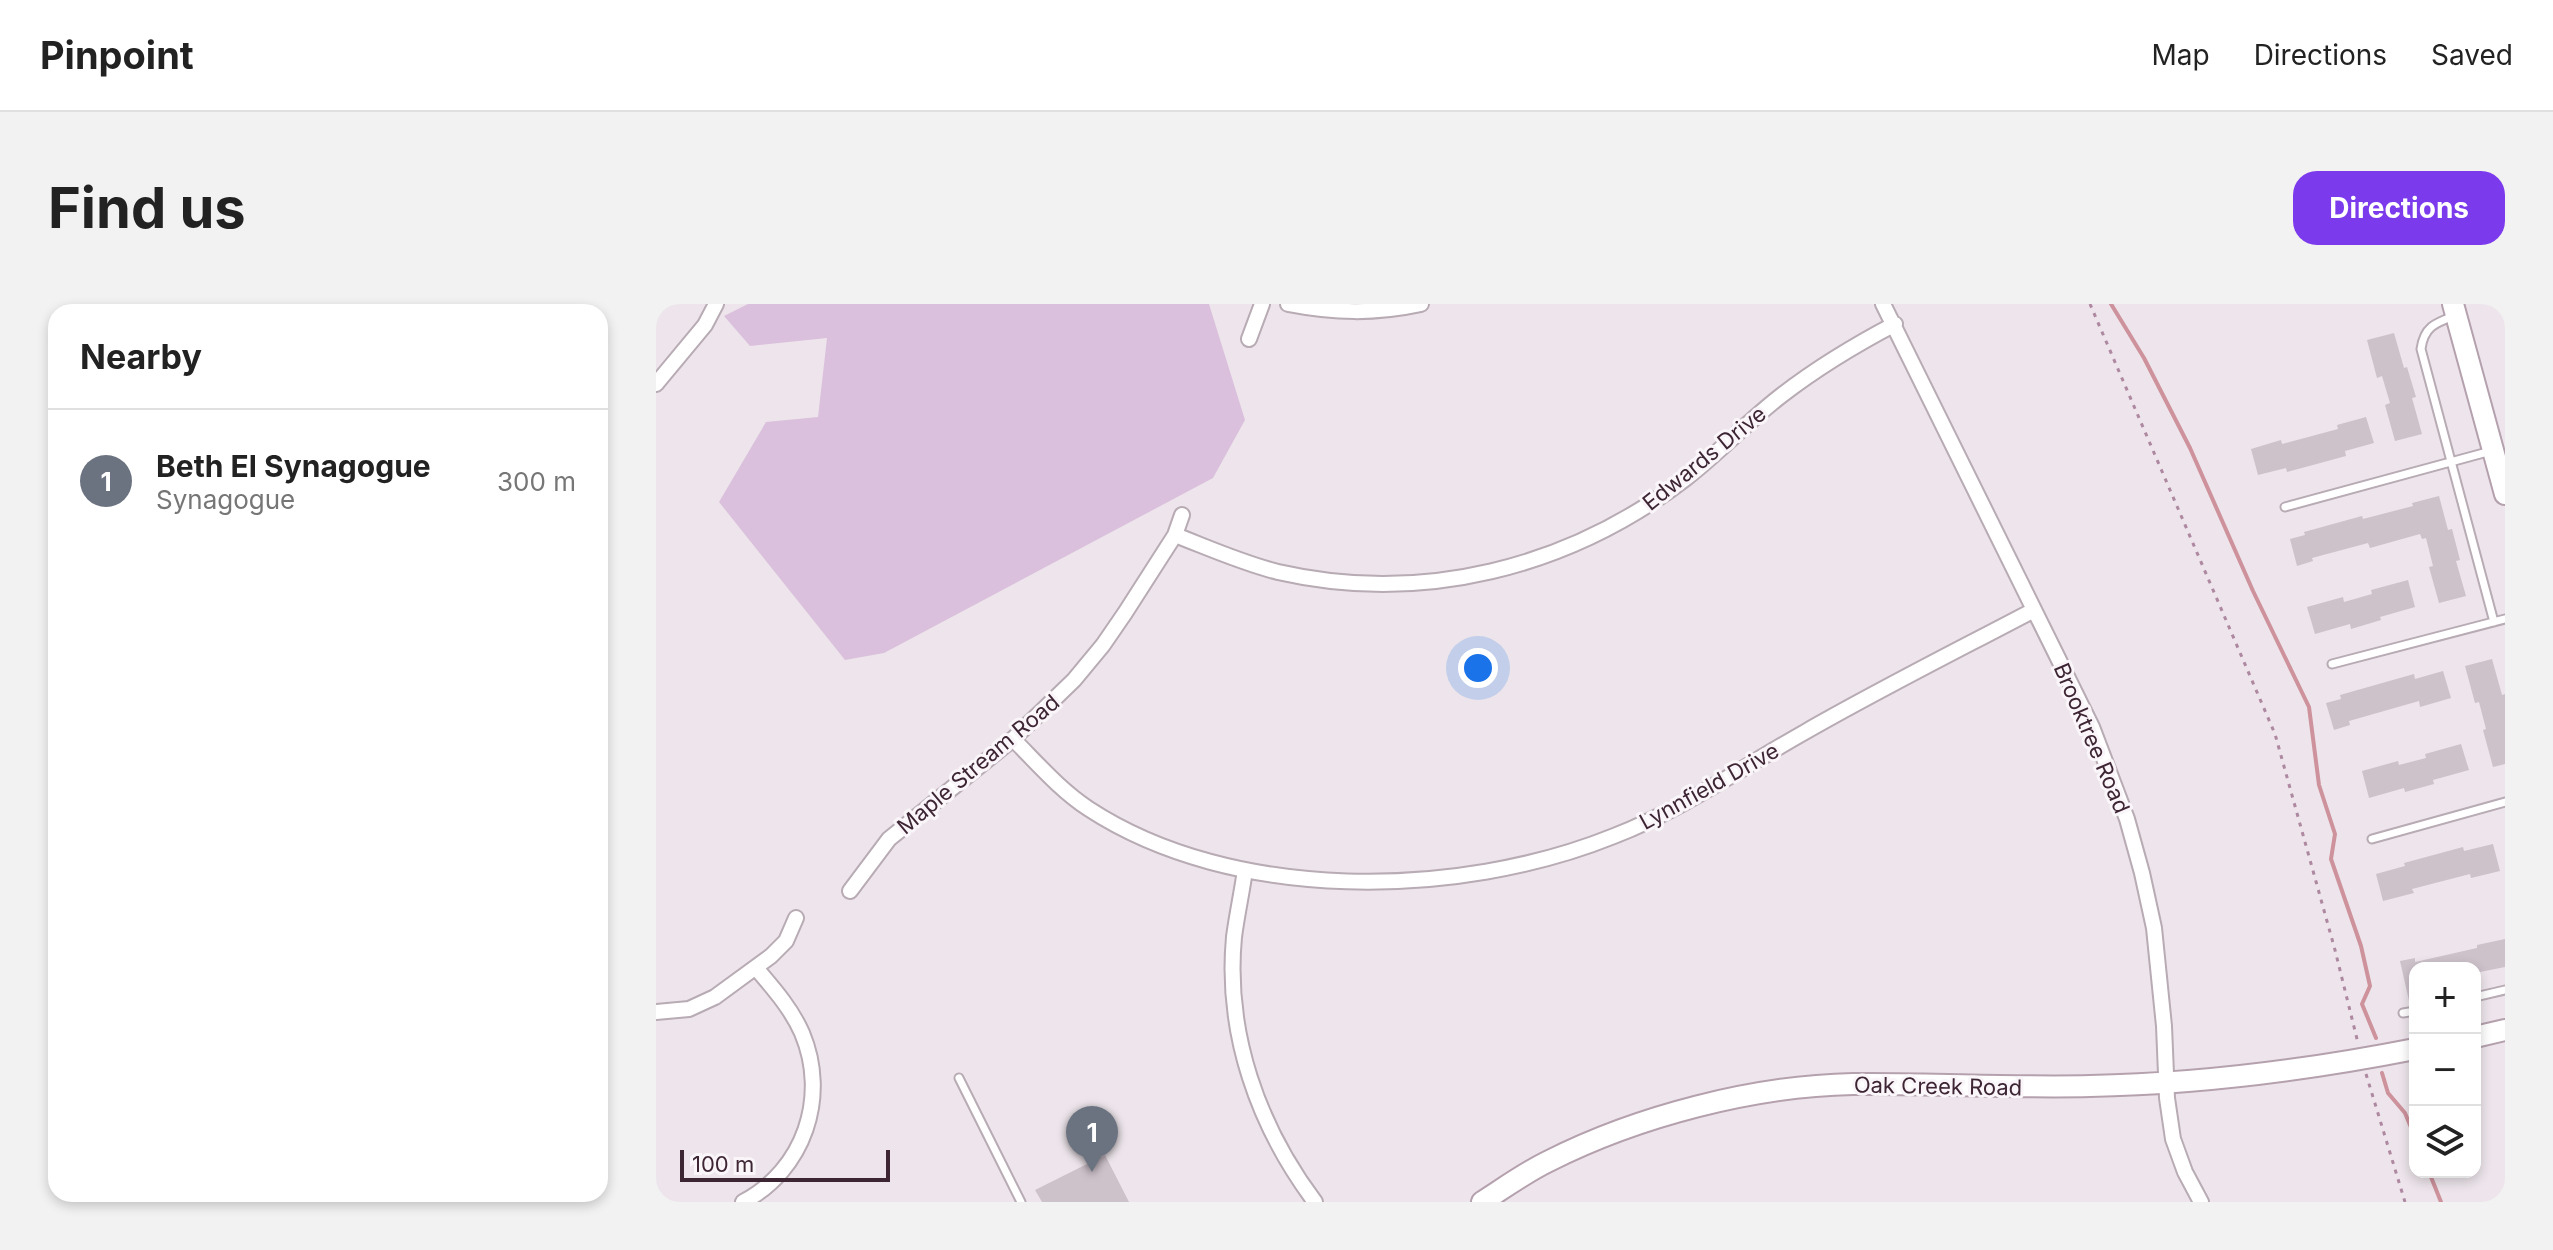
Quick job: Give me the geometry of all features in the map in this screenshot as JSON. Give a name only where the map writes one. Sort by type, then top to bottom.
[{"type":"street","points":[[656,384],[705,325],[716,304]]},
{"type":"street","points":[[1249,339],[1262,304]]},
{"type":"street","points":[[1288,304],[1351,313],[1388,311],[1421,304]]},
{"type":"street","name":"Brooktree Road","points":[[1883,304],[2108,766],[2127,819],[2142,873],[2159,970],[2173,1139],[2185,1172],[2201,1202]]},
{"type":"street","points":[[2455,310],[2505,494]]},
{"type":"street","name":"Edwards Drive","points":[[1175,535],[1240,561],[1276,571],[1347,583],[1436,580],[1512,567],[1565,548],[1628,517],[1688,476],[1780,396],[1821,367],[1895,324]]},
{"type":"street","name":"Maple Stream Road","points":[[850,891],[889,839],[1013,739],[1074,680],[1103,645],[1175,535],[1182,515]]},
{"type":"street","name":"Lynnfield Drive","points":[[1013,739],[1087,807],[1116,825],[1201,858],[1245,870],[1338,881],[1431,879],[1524,864],[1585,847],[1657,818],[1805,731],[2034,610]]},
{"type":"street","points":[[1245,870],[1234,937],[1233,968],[1239,1035],[1246,1070],[1283,1155],[1315,1202]]},
{"type":"street","points":[[656,1012],[689,1009],[706,1002],[756,968],[786,941],[796,918]]},
{"type":"street","points":[[743,1202],[759,1194],[778,1178],[791,1161],[802,1142],[814,1091],[808,1049],[802,1032],[789,1008],[756,968]]},
{"type":"street","points":[[2481,1036],[2505,1030]]},
{"type":"street","name":"Oak Creek Road","points":[[1482,1202],[1548,1161],[1585,1145],[1674,1113],[1768,1092],[1852,1084],[2027,1087],[2166,1083],[2362,1060],[2409,1050]]},
{"type":"lane","points":[[2455,310],[2423,336],[2421,349],[2494,622]]},
{"type":"lane","points":[[2285,507],[2494,450]]},
{"type":"lane","points":[[2332,664],[2505,619]]},
{"type":"lane","points":[[2372,839],[2505,802]]},
{"type":"lane","points":[[2481,996],[2505,990]]},
{"type":"lane","points":[[2403,1013],[2409,1012]]},
{"type":"lane","points":[[959,1078],[1021,1202]]},
{"type":"path","points":[[2090,304],[2275,734],[2362,1060],[2405,1202]]},
{"type":"shaded area","points":[[748,304],[1209,304],[1245,420],[1213,478],[884,653],[845,660],[719,502],[766,422],[818,417],[827,338],[750,346],[724,316]]},
{"type":"building","points":[[2394,333],[2416,397],[2412,398],[2422,434],[2395,441],[2385,405],[2390,403],[2382,376],[2377,378],[2367,340]]},
{"type":"building","points":[[2366,417],[2374,443],[2345,451],[2346,456],[2287,472],[2286,468],[2258,475],[2251,449],[2338,429],[2337,425]]},
{"type":"building","points":[[2439,496],[2448,530],[2452,529],[2460,560],[2456,561],[2466,596],[2439,603],[2429,567],[2433,566],[2426,538],[2422,539],[2420,534],[2370,548],[2368,543],[2312,558],[2313,561],[2297,566],[2290,539],[2305,535],[2304,532],[2413,506],[2412,503]]},
{"type":"building","points":[[2408,580],[2415,607],[2351,629],[2350,624],[2315,634],[2307,607],[2343,597],[2344,602],[2372,594],[2371,590]]},
{"type":"building","points":[[2492,659],[2502,695],[2505,694],[2505,764],[2493,767],[2479,702],[2475,703],[2465,666]]},
{"type":"building","points":[[2443,671],[2451,698],[2420,707],[2419,701],[2349,721],[2350,725],[2334,730],[2326,703],[2341,699],[2340,695],[2414,674],[2415,679]]},
{"type":"building","points":[[2461,744],[2469,770],[2433,780],[2434,784],[2405,792],[2404,788],[2369,798],[2362,771],[2398,761],[2399,765],[2426,758],[2425,754]]},
{"type":"building","points":[[2493,844],[2500,871],[2471,878],[2470,874],[2412,889],[2414,893],[2383,901],[2376,874],[2463,847],[2464,851]]},
{"type":"building","points":[[2505,939],[2505,967],[2481,972],[2481,962],[2415,962],[2477,948],[2477,945]]},
{"type":"building","points":[[2415,958],[2415,962],[2409,962],[2409,1001],[2400,961]]},
{"type":"building","points":[[1105,1155],[1129,1202],[1042,1202],[1035,1190]]},
{"type":"waterway","points":[[2111,304],[2144,358],[2190,448],[2253,591],[2309,707],[2319,785],[2335,834],[2331,859],[2361,946],[2370,986],[2362,1004],[2376,1038]]},
{"type":"waterway","points":[[2382,1073],[2388,1093],[2409,1123]]},
{"type":"waterway","points":[[2431,1178],[2441,1202]]},
{"type":"place","name":"Beth El Synagogue","points":[[1092,1172]]}]
